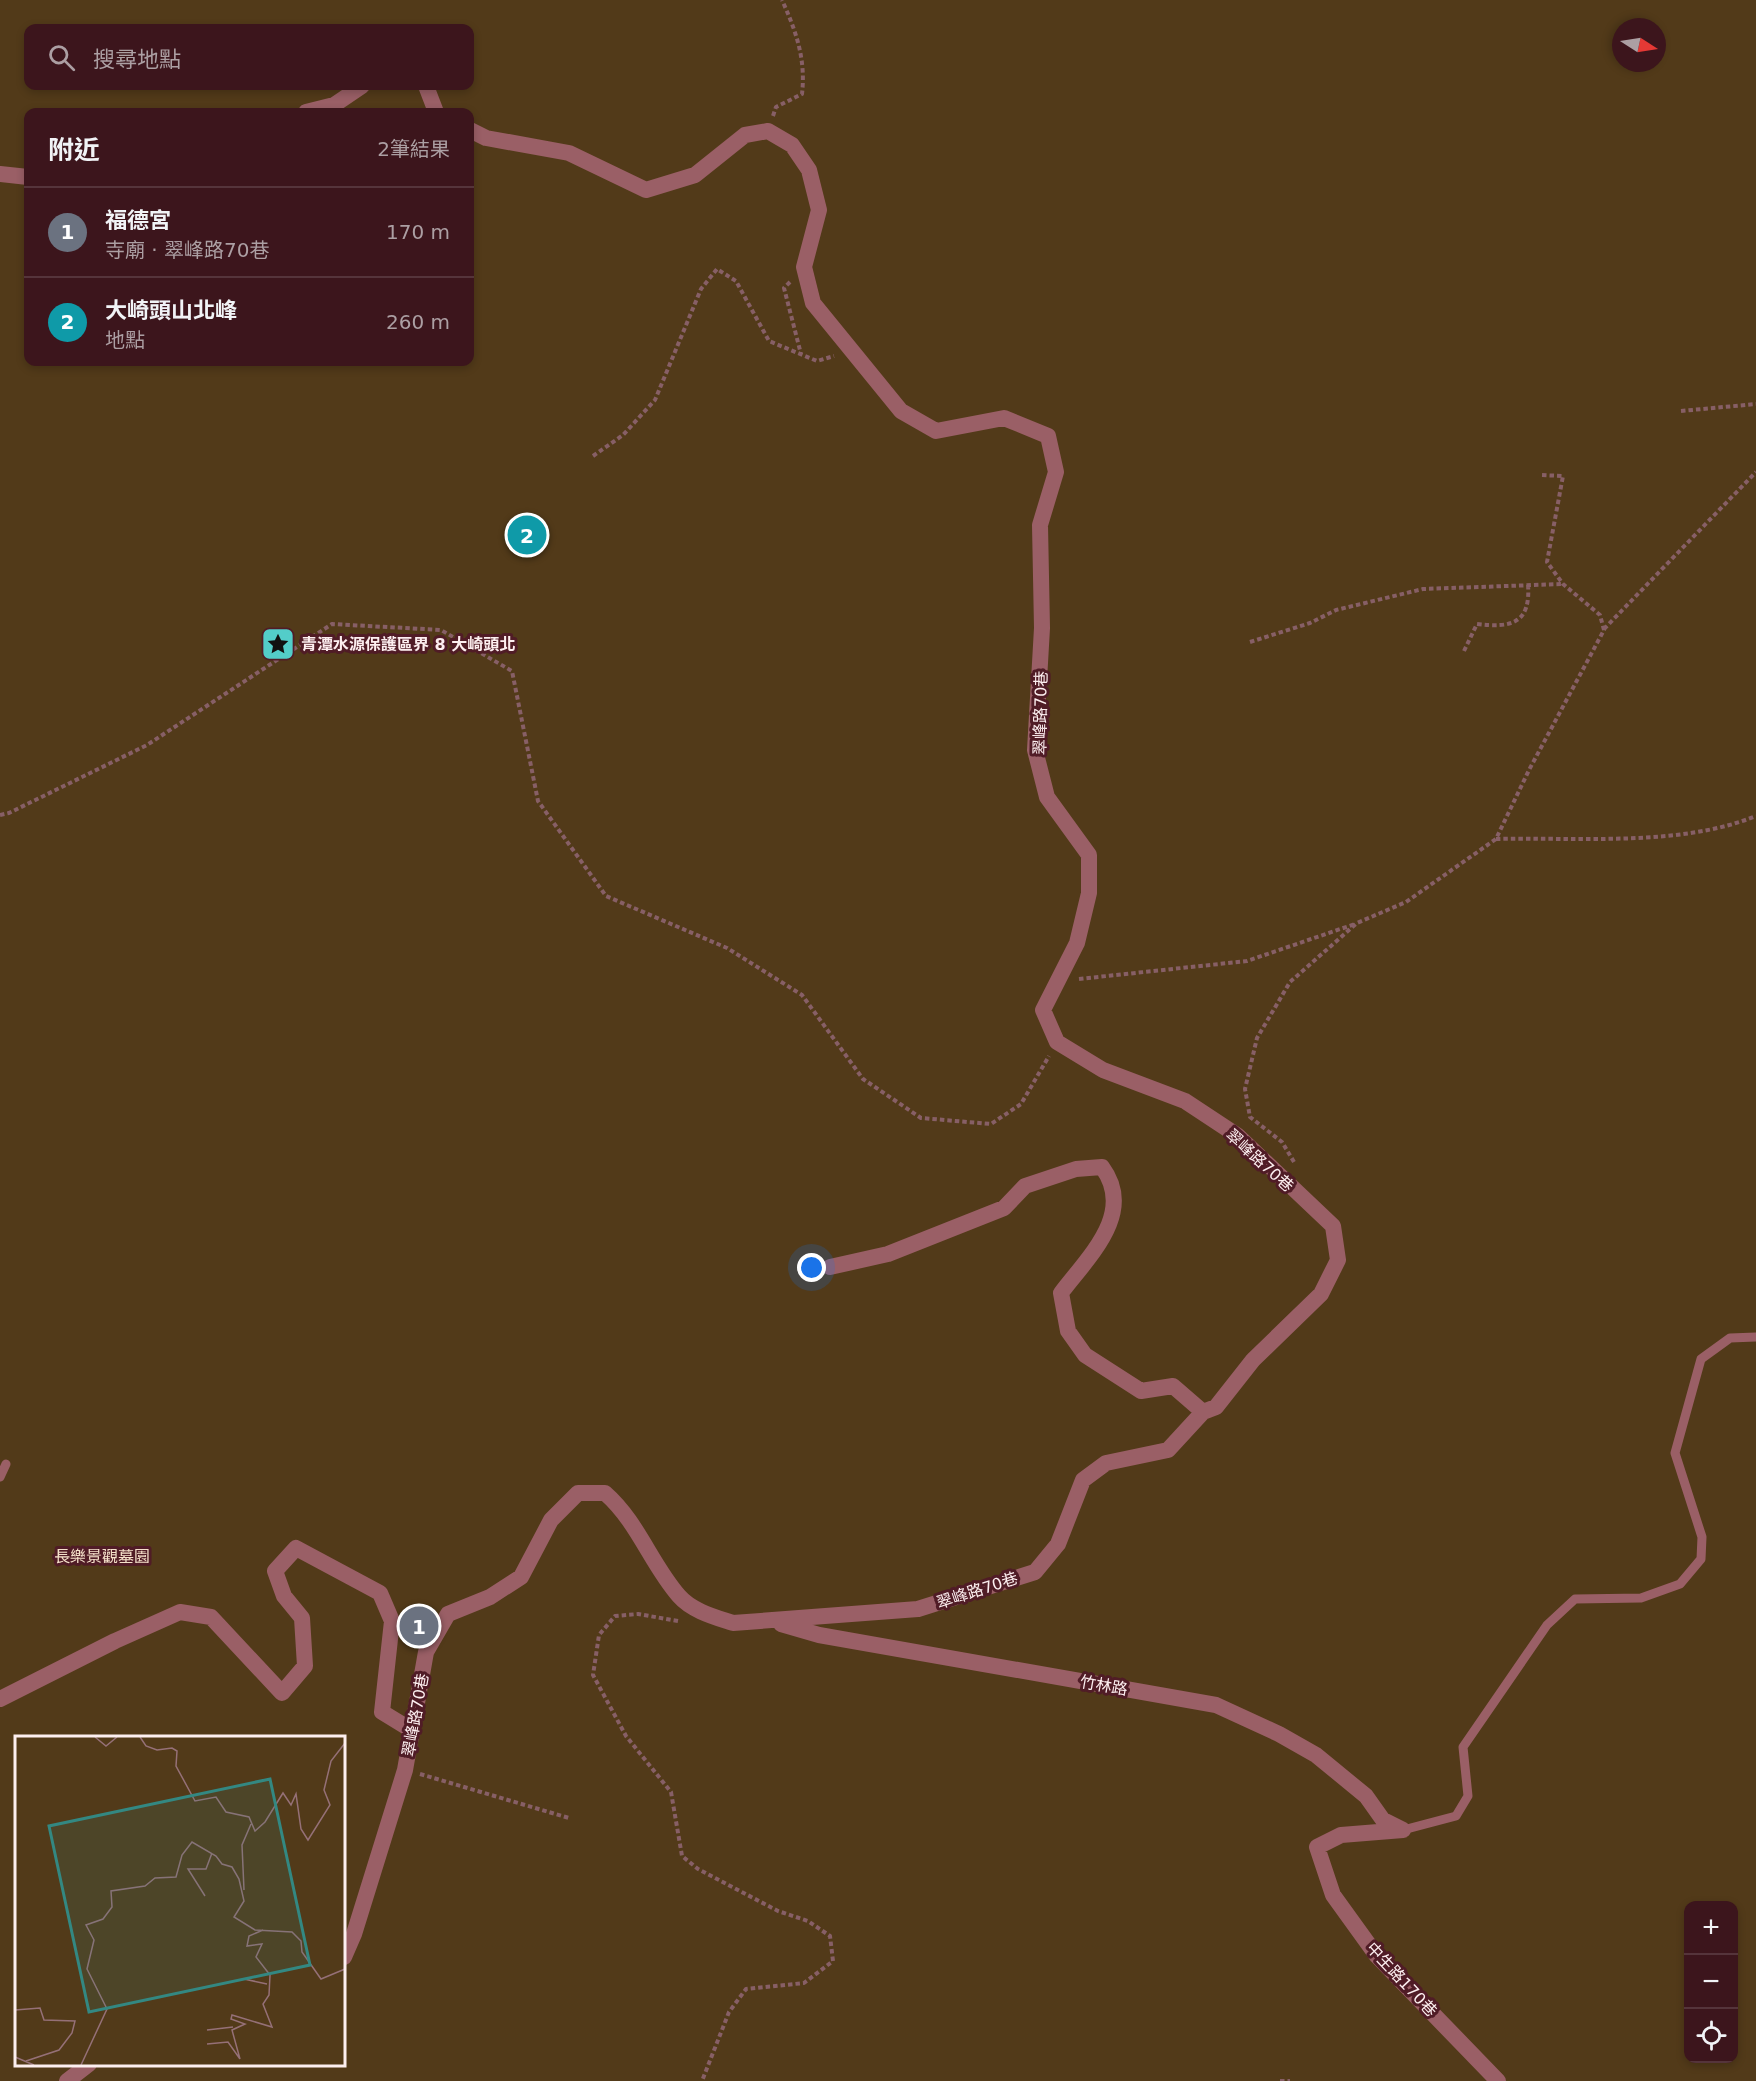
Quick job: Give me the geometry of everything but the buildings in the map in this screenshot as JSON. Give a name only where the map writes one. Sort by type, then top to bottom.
[{"type":"street","points":[[322,108],[334,105],[356,90]]},
{"type":"street","points":[[428,90],[434,108]]},
{"type":"street","points":[[474,132],[486,138],[569,153],[646,190],[695,175],[745,135],[768,131]]},
{"type":"street","name":"翠峰路70巷","points":[[345,1955],[354,1934],[405,1770],[426,1652],[448,1614],[490,1597],[521,1576],[551,1520],[578,1493],[606,1493],[622,1508],[680,1597],[707,1615],[733,1623],[918,1609],[1035,1572],[1058,1544],[1083,1480],[1106,1463],[1168,1450],[1203,1412],[1216,1407],[1253,1360],[1321,1294],[1338,1260],[1333,1226],[1238,1136],[1185,1101],[1103,1070],[1057,1042],[1043,1010],[1060,981],[1077,943],[1089,893],[1089,855],[1047,797],[1035,750],[1042,628],[1040,525],[1056,472],[1048,435],[1004,418],[936,430],[901,411],[813,303],[804,267],[819,210],[810,170],[792,145],[768,131]]},
{"type":"street","points":[[0,174],[24,177]]},
{"type":"street","points":[[830,1267],[888,1254],[1004,1208],[1025,1186],[1076,1168],[1102,1167],[1112,1180],[1115,1209],[1106,1233],[1061,1293],[1068,1331],[1085,1355],[1141,1391],[1173,1386],[1203,1412]]},
{"type":"street","points":[[0,1698],[115,1641],[180,1612],[211,1617],[282,1693],[305,1666],[302,1618],[284,1596],[275,1571],[296,1548],[380,1593],[392,1621],[382,1712],[413,1731]]},
{"type":"street","name":"竹林路","points":[[770,1621],[819,1635],[1216,1705],[1279,1734],[1316,1755],[1366,1796],[1383,1820],[1403,1830]]},
{"type":"street","name":"中生路170巷","points":[[1403,1830],[1341,1835],[1317,1847],[1333,1895],[1377,1956],[1498,2081]]},
{"type":"street","points":[[68,2081],[87,2066]]},
{"type":"lane","points":[[1403,1830],[1456,1816],[1468,1796],[1463,1747],[1554,1618],[1575,1599],[1641,1598],[1680,1584],[1701,1559],[1702,1537],[1675,1453],[1701,1359],[1730,1338],[1756,1337]]},
{"type":"lane","points":[[0,1477],[6,1464]]},
{"type":"path","points":[[768,131],[776,107],[802,94],[804,77],[799,41],[782,0]]},
{"type":"path","points":[[593,456],[623,435],[654,400],[701,289],[717,269],[736,281],[769,341],[817,360],[852,351]]},
{"type":"path","points":[[1681,411],[1756,404]]},
{"type":"path","points":[[1060,981],[1246,961],[1357,923],[1406,902],[1496,839],[1529,770],[1604,630],[1756,472]]},
{"type":"path","points":[[1540,475],[1563,476],[1547,562],[1563,584],[1600,615],[1604,630]]},
{"type":"path","points":[[1464,651],[1478,624],[1504,627],[1517,621],[1529,599],[1528,584]]},
{"type":"path","points":[[1250,642],[1310,623],[1336,610],[1423,589],[1563,584]]},
{"type":"path","points":[[0,815],[9,813],[147,745],[333,624],[441,630],[513,671],[538,801],[606,896],[728,948],[801,995],[863,1079],[921,1118],[991,1124],[1022,1104],[1057,1042]]},
{"type":"path","points":[[1496,839],[1673,836],[1730,826],[1756,816]]},
{"type":"path","points":[[1292,1187],[1294,1162],[1282,1142],[1251,1117],[1245,1089],[1257,1038],[1290,982],[1357,923]]},
{"type":"path","points":[[686,1622],[638,1614],[615,1616],[599,1635],[592,1675],[626,1736],[671,1792],[682,1856],[698,1869],[778,1911],[808,1921],[830,1936],[833,1961],[804,1983],[746,1989],[729,2012],[702,2081]]},
{"type":"path","points":[[405,1770],[569,1818]]},
{"type":"path","points":[[1280,2081],[1290,2081]]},
{"type":"green space","name":"長樂景觀墓園","points":[[0,0],[1756,0],[1756,2081],[0,2081]]},
{"type":"place","name":"大崎頭山北峰","points":[[527,535]]},
{"type":"place","name":"青潭水源保護區界 8 大崎頭北","points":[[278,644]]},
{"type":"place","name":"福德宮","points":[[419,1626]]}]
